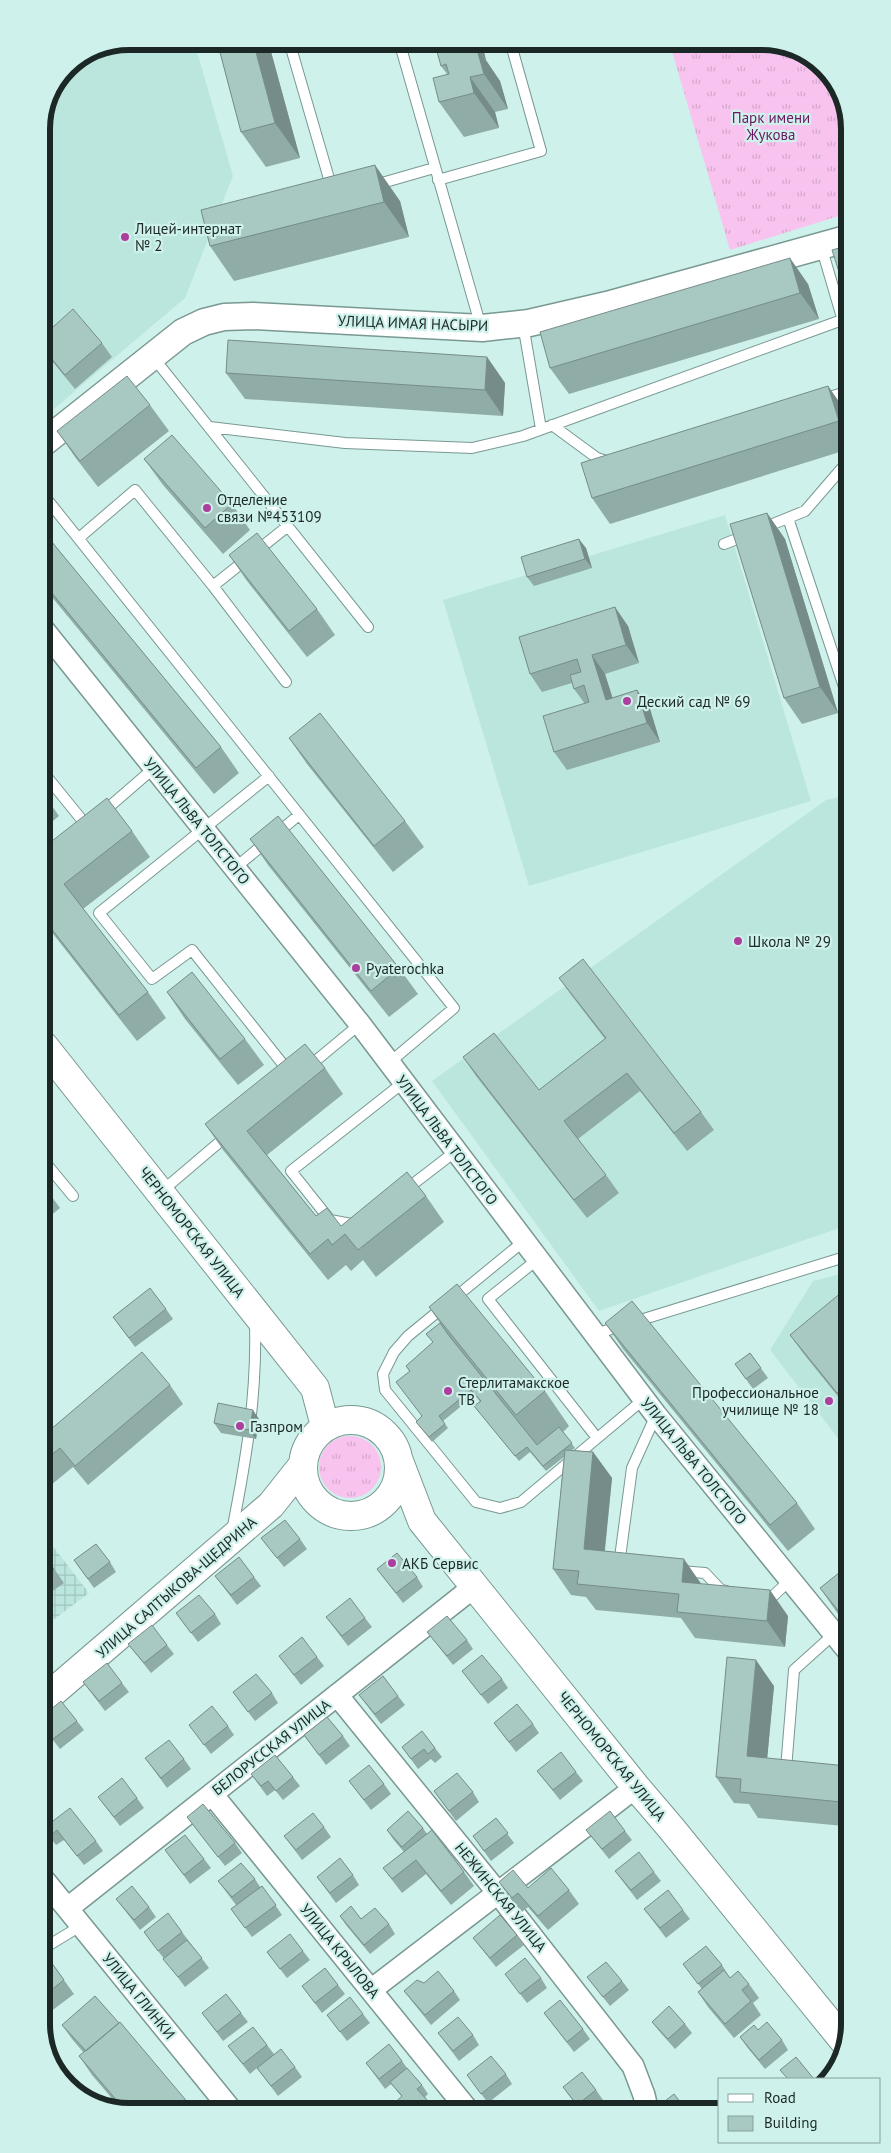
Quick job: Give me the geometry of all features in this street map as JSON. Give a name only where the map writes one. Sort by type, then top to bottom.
[{"type":"main road","name":"ЧЕРНОМОРСКАЯ УЛИЦА","points":[[50,1053],[315,1388],[325,1426]]},
{"type":"main road","points":[[315,1388],[372,1424],[385,1433],[394,1446],[399,1461],[398,1477],[393,1491],[384,1503],[371,1512],[357,1516],[343,1516],[329,1511],[317,1503],[308,1492],[302,1466],[305,1450],[313,1436],[325,1426],[340,1420],[357,1420],[372,1424]]},
{"type":"main road","name":"ЧЕРНОМОРСКАЯ УЛИЦА","points":[[399,1461],[422,1521],[839,2035]]},
{"type":"main road","points":[[271,1505],[302,1466]]},
{"type":"main road","name":"УЛИЦА САЛТЫКОВА-ЩЕДРИНА","points":[[50,1695],[271,1505],[317,1503]]},
{"type":"main road","points":[[371,1512],[422,1521]]},
{"type":"street","name":"УЛИЦА ИМАЯ НАСЫРИ","points":[[50,438],[191,328],[224,317],[274,316],[482,328],[523,324],[607,305],[841,240]]},
{"type":"street","name":"УЛИЦА ЛЬВА ТОЛСТОГО","points":[[50,638],[360,1024],[650,1407],[841,1642]]},
{"type":"street","name":"БЕЛОРУССКАЯ УЛИЦА","points":[[68,1908],[474,1586]]},
{"type":"street","name":"НЕЖИНСКАЯ УЛИЦА","points":[[337,1695],[498,1893],[634,2066],[646,2103]]},
{"type":"street","points":[[371,1990],[636,1787]]},
{"type":"street","name":"УЛИЦА КРЫЛОВА","points":[[212,1794],[462,2103]]},
{"type":"street","name":"УЛИЦА ГЛИНКИ","points":[[50,1887],[226,2103]]},
{"type":"lane","points":[[292,50],[334,197]]},
{"type":"lane","points":[[401,50],[434,168],[482,328]]},
{"type":"lane","points":[[438,180],[540,150],[512,50]]},
{"type":"lane","points":[[362,189],[434,168]]},
{"type":"lane","points":[[820,246],[841,317]]},
{"type":"lane","points":[[210,427],[345,444],[472,448],[523,436],[841,320]]},
{"type":"lane","points":[[523,324],[541,429]]},
{"type":"lane","points":[[152,357],[210,427],[368,627]]},
{"type":"lane","points":[[808,403],[841,393]]},
{"type":"lane","points":[[552,425],[597,458],[608,462],[621,461]]},
{"type":"lane","points":[[724,544],[805,511],[841,469]]},
{"type":"lane","points":[[79,538],[135,490],[213,586],[286,682]]},
{"type":"lane","points":[[50,503],[454,1008],[389,1063]]},
{"type":"lane","points":[[788,518],[841,678]]},
{"type":"lane","points":[[213,586],[288,526]]},
{"type":"lane","points":[[50,781],[86,825],[154,768]]},
{"type":"lane","points":[[269,776],[99,913],[152,979],[192,950],[290,1082],[360,1024]]},
{"type":"lane","points":[[234,868],[299,815]]},
{"type":"lane","points":[[367,1220],[360,1225],[330,1220],[291,1171],[404,1082]]},
{"type":"lane","points":[[161,1192],[234,1130]]},
{"type":"lane","points":[[397,1197],[456,1151]]},
{"type":"lane","points":[[50,1168],[73,1196]]},
{"type":"lane","points":[[524,1241],[408,1336],[394,1352],[383,1374],[386,1390],[476,1502],[500,1508],[521,1502],[597,1438],[650,1407]]},
{"type":"lane","points":[[595,1334],[841,1258]]},
{"type":"lane","points":[[538,1259],[488,1299],[597,1438]]},
{"type":"lane","points":[[230,1540],[251,1420],[256,1365],[254,1312]]},
{"type":"lane","points":[[628,1566],[619,1566],[632,1468],[650,1407]]},
{"type":"lane","points":[[667,1570],[705,1573],[721,1590],[738,1592]]},
{"type":"lane","points":[[755,1595],[772,1597],[790,1580]]},
{"type":"lane","points":[[804,1771],[786,1768],[794,1670],[834,1634]]},
{"type":"lane","points":[[50,1946],[82,1926]]},
{"type":"shaded area","name":"Лицей-интернат № 2","points":[[129,50],[197,50],[233,176],[185,298],[50,412],[50,124],[58,94],[66,81],[77,70],[104,54]]},
{"type":"shaded area","name":"Деский сад № 69","points":[[725,515],[811,801],[529,886],[443,600]]},
{"type":"shaded area","name":"Школа № 29","points":[[841,796],[841,1227],[599,1311],[432,1081],[826,800]]},
{"type":"shaded area","name":"Профессиональное училище № 18","points":[[841,1274],[841,1442],[770,1350],[813,1281]]},
{"type":"shaded area","points":[[50,1542],[89,1593],[50,1622]]},
{"type":"green space","name":"Парк имени Жукова","points":[[672,50],[767,50],[787,54],[810,66],[818,73],[825,81],[837,104],[841,129],[841,215],[730,250]]},
{"type":"green space","points":[[344,1436],[356,1436],[372,1445],[379,1455],[381,1467],[379,1479],[372,1489],[356,1498],[344,1498],[333,1493],[324,1484],[319,1473],[319,1461],[324,1450],[333,1441]]},
{"type":"building","points":[[219,50],[255,50],[275,123],[241,132]]},
{"type":"building","points":[[437,50],[477,50],[484,74],[470,77],[474,93],[439,102],[433,78],[449,74],[446,64],[441,66]]},
{"type":"building","points":[[375,165],[384,202],[210,246],[201,210]]},
{"type":"building","points":[[841,247],[841,278],[832,250]]},
{"type":"building","points":[[790,258],[800,293],[550,368],[540,332]]},
{"type":"building","points":[[73,309],[102,343],[65,375],[50,357],[50,330]]},
{"type":"building","points":[[228,340],[487,357],[485,390],[226,373]]},
{"type":"building","points":[[127,376],[150,405],[80,461],[57,431]]},
{"type":"building","points":[[828,386],[839,421],[592,498],[581,463]]},
{"type":"building","points":[[172,435],[232,504],[205,528],[144,459]]},
{"type":"building","points":[[767,513],[820,687],[784,698],[730,524]]},
{"type":"building","points":[[257,533],[317,609],[289,631],[229,555]]},
{"type":"building","points":[[579,539],[585,559],[527,577],[521,557]]},
{"type":"building","points":[[50,540],[221,747],[196,768],[50,591]]},
{"type":"building","points":[[615,607],[626,645],[592,655],[606,700],[637,690],[647,723],[554,752],[543,716],[589,702],[584,685],[574,689],[570,675],[581,672],[577,659],[530,674],[519,637]]},
{"type":"building","points":[[320,713],[405,821],[374,846],[289,738]]},
{"type":"building","points":[[107,798],[132,831],[64,884],[148,992],[119,1015],[50,927],[50,843]]},
{"type":"building","points":[[278,816],[399,968],[371,991],[250,839]]},
{"type":"building","points":[[583,959],[701,1112],[674,1133],[627,1073],[564,1121],[606,1175],[574,1200],[463,1057],[494,1033],[539,1090],[606,1038],[559,978]]},
{"type":"building","points":[[192,972],[245,1039],[220,1059],[167,992]]},
{"type":"building","points":[[305,1044],[325,1068],[247,1131],[316,1216],[327,1208],[341,1226],[407,1172],[426,1196],[358,1250],[345,1234],[332,1245],[328,1239],[310,1254],[205,1124]]},
{"type":"building","points":[[457,1284],[545,1391],[516,1415],[429,1307]]},
{"type":"building","points":[[150,1288],[166,1309],[129,1338],[113,1317]]},
{"type":"building","points":[[841,1293],[841,1390],[837,1393],[790,1335]]},
{"type":"building","points":[[632,1301],[797,1503],[770,1525],[605,1323]]},
{"type":"building","name":"Стерлитамакское ТВ","points":[[440,1323],[537,1445],[559,1427],[572,1443],[543,1466],[527,1447],[515,1456],[474,1406],[481,1401],[471,1390],[439,1416],[445,1424],[429,1437],[416,1422],[422,1416],[396,1382],[410,1371],[406,1366],[433,1342],[426,1334]]},
{"type":"building","points":[[142,1352],[170,1385],[75,1466],[60,1448],[50,1456],[50,1430]]},
{"type":"building","points":[[750,1353],[761,1368],[746,1379],[735,1364]]},
{"type":"building","points":[[218,1403],[253,1410],[249,1430],[214,1423]]},
{"type":"building","points":[[565,1450],[593,1452],[584,1549],[684,1559],[682,1582],[770,1590],[767,1621],[677,1612],[679,1594],[577,1584],[579,1571],[553,1569]]},
{"type":"building","points":[[285,1520],[300,1539],[277,1558],[261,1538]]},
{"type":"building","points":[[96,1544],[110,1562],[88,1579],[74,1560]]},
{"type":"building","points":[[397,1553],[417,1577],[396,1593],[377,1569]]},
{"type":"building","points":[[239,1557],[254,1577],[231,1595],[215,1576]]},
{"type":"building","points":[[50,1563],[54,1569],[50,1572]]},
{"type":"building","points":[[841,1571],[841,1614],[820,1588]]},
{"type":"building","points":[[199,1595],[215,1614],[191,1633],[176,1613]]},
{"type":"building","points":[[350,1598],[365,1618],[342,1636],[326,1617]]},
{"type":"building","points":[[447,1616],[467,1640],[447,1656],[427,1632]]},
{"type":"building","points":[[152,1625],[167,1645],[144,1663],[128,1644]]},
{"type":"building","points":[[302,1637],[317,1657],[294,1675],[279,1656]]},
{"type":"building","points":[[482,1655],[502,1679],[481,1695],[462,1671]]},
{"type":"building","points":[[727,1657],[756,1660],[747,1756],[841,1765],[841,1802],[740,1792],[741,1779],[716,1777]]},
{"type":"building","points":[[107,1663],[122,1683],[99,1701],[83,1682]]},
{"type":"building","points":[[256,1674],[272,1693],[248,1712],[233,1692]]},
{"type":"building","points":[[383,1676],[398,1696],[375,1714],[359,1695]]},
{"type":"building","points":[[61,1701],[77,1721],[53,1739],[50,1735],[50,1710]]},
{"type":"building","points":[[517,1704],[533,1724],[509,1742],[494,1723]]},
{"type":"building","points":[[212,1706],[228,1726],[204,1745],[189,1725]]},
{"type":"building","points":[[327,1717],[343,1736],[319,1755],[304,1735]]},
{"type":"building","points":[[422,1731],[435,1748],[428,1754],[424,1749],[411,1759],[402,1747]]},
{"type":"building","points":[[169,1740],[184,1759],[161,1778],[145,1758]]},
{"type":"building","points":[[561,1752],[576,1772],[553,1790],[537,1771]]},
{"type":"building","points":[[275,1755],[293,1777],[276,1791],[268,1781],[261,1786],[251,1774]]},
{"type":"building","points":[[369,1765],[384,1784],[364,1800],[349,1781]]},
{"type":"building","points":[[457,1773],[473,1792],[449,1811],[434,1791]]},
{"type":"building","points":[[122,1778],[137,1798],[114,1817],[98,1797]]},
{"type":"building","points":[[841,1802],[841,1820],[839,1820]]},
{"type":"building","points":[[203,1804],[235,1843],[218,1857],[187,1817]]},
{"type":"building","points":[[70,1808],[96,1841],[77,1856],[57,1830],[50,1836],[50,1823]]},
{"type":"building","points":[[408,1811],[423,1828],[402,1847],[387,1830]]},
{"type":"building","points":[[610,1811],[625,1831],[602,1849],[586,1830]]},
{"type":"building","points":[[313,1813],[324,1827],[296,1850],[284,1836]]},
{"type":"building","points":[[496,1818],[508,1833],[484,1851],[473,1836]]},
{"type":"building","points":[[432,1830],[464,1872],[441,1891],[416,1860],[392,1879],[383,1868]]},
{"type":"building","points":[[185,1835],[204,1859],[184,1875],[165,1850]]},
{"type":"building","points":[[639,1852],[654,1872],[631,1890],[615,1871]]},
{"type":"building","points":[[340,1858],[353,1875],[330,1893],[317,1877]]},
{"type":"building","points":[[241,1863],[255,1879],[232,1897],[218,1881]]},
{"type":"building","points":[[551,1868],[569,1890],[538,1916],[518,1893],[512,1898],[499,1882],[513,1870],[528,1888]]},
{"type":"building","points":[[132,1886],[149,1907],[134,1920],[116,1899]]},
{"type":"building","points":[[262,1886],[276,1905],[245,1928],[231,1909]]},
{"type":"building","points":[[668,1890],[683,1910],[660,1928],[644,1909]]},
{"type":"building","points":[[351,1906],[361,1919],[375,1908],[389,1924],[364,1945],[340,1916]]},
{"type":"building","points":[[168,1913],[182,1932],[158,1951],[144,1932]]},
{"type":"building","points":[[500,1915],[517,1935],[490,1958],[473,1938]]},
{"type":"building","points":[[290,1934],[303,1951],[280,1969],[267,1952]]},
{"type":"building","points":[[187,1940],[202,1958],[178,1977],[163,1959]]},
{"type":"building","points":[[706,1946],[722,1965],[698,1984],[683,1964]]},
{"type":"building","points":[[525,1958],[541,1978],[520,1994],[505,1974]]},
{"type":"building","points":[[50,1961],[64,1980],[50,1991]]},
{"type":"building","points":[[606,1962],[622,1981],[603,1997],[587,1977]]},
{"type":"building","points":[[325,1968],[338,1985],[315,2003],[302,1986]]},
{"type":"building","points":[[724,1970],[730,1978],[738,1971],[749,1984],[742,1990],[751,2001],[725,2024],[698,1992]]},
{"type":"building","points":[[438,1971],[454,1991],[425,2015],[404,1991],[417,1980],[424,1983]]},
{"type":"building","points":[[226,1994],[241,2013],[217,2032],[202,2013]]},
{"type":"building","points":[[95,1996],[119,2023],[86,2051],[62,2025]]},
{"type":"building","points":[[350,1997],[363,2014],[340,2032],[327,2015]]},
{"type":"building","points":[[560,2000],[583,2029],[567,2042],[544,2013]]},
{"type":"building","points":[[669,2006],[685,2024],[668,2039],[652,2022]]},
{"type":"building","points":[[458,2017],[473,2035],[453,2051],[438,2033]]},
{"type":"building","points":[[120,2022],[188,2103],[118,2102],[79,2056]]},
{"type":"building","points":[[767,2022],[782,2040],[759,2060],[740,2037],[754,2025],[758,2030]]},
{"type":"building","points":[[253,2027],[267,2045],[243,2064],[228,2046]]},
{"type":"building","points":[[389,2044],[402,2061],[379,2079],[366,2063]]},
{"type":"building","points":[[281,2049],[295,2067],[271,2086],[257,2068]]},
{"type":"building","points":[[491,2056],[506,2074],[481,2094],[467,2075]]},
{"type":"building","points":[[796,2057],[813,2078],[787,2078],[780,2070]]},
{"type":"building","points":[[407,2068],[422,2085],[417,2089],[428,2101],[426,2103],[394,2103],[402,2096],[390,2082]]},
{"type":"building","points":[[582,2072],[596,2090],[580,2103],[575,2103],[563,2087]]},
{"type":"building","points":[[674,2094],[681,2103],[662,2103]]},
{"type":"place","name":"Лицей-интернат № 2","points":[[125,237]]},
{"type":"place","name":"Отделение связи №453109","points":[[207,508]]},
{"type":"place","name":"Деский сад № 69","points":[[627,701]]},
{"type":"place","name":"Школа № 29","points":[[738,941]]},
{"type":"place","name":"Pyaterochka","points":[[356,968]]},
{"type":"place","name":"Стерлитамакское ТВ","points":[[448,1391]]},
{"type":"place","name":"Профессиональное училище № 18","points":[[829,1401]]},
{"type":"place","name":"Газпром","points":[[240,1426]]},
{"type":"place","name":"АКБ Сервис","points":[[392,1563]]}]
